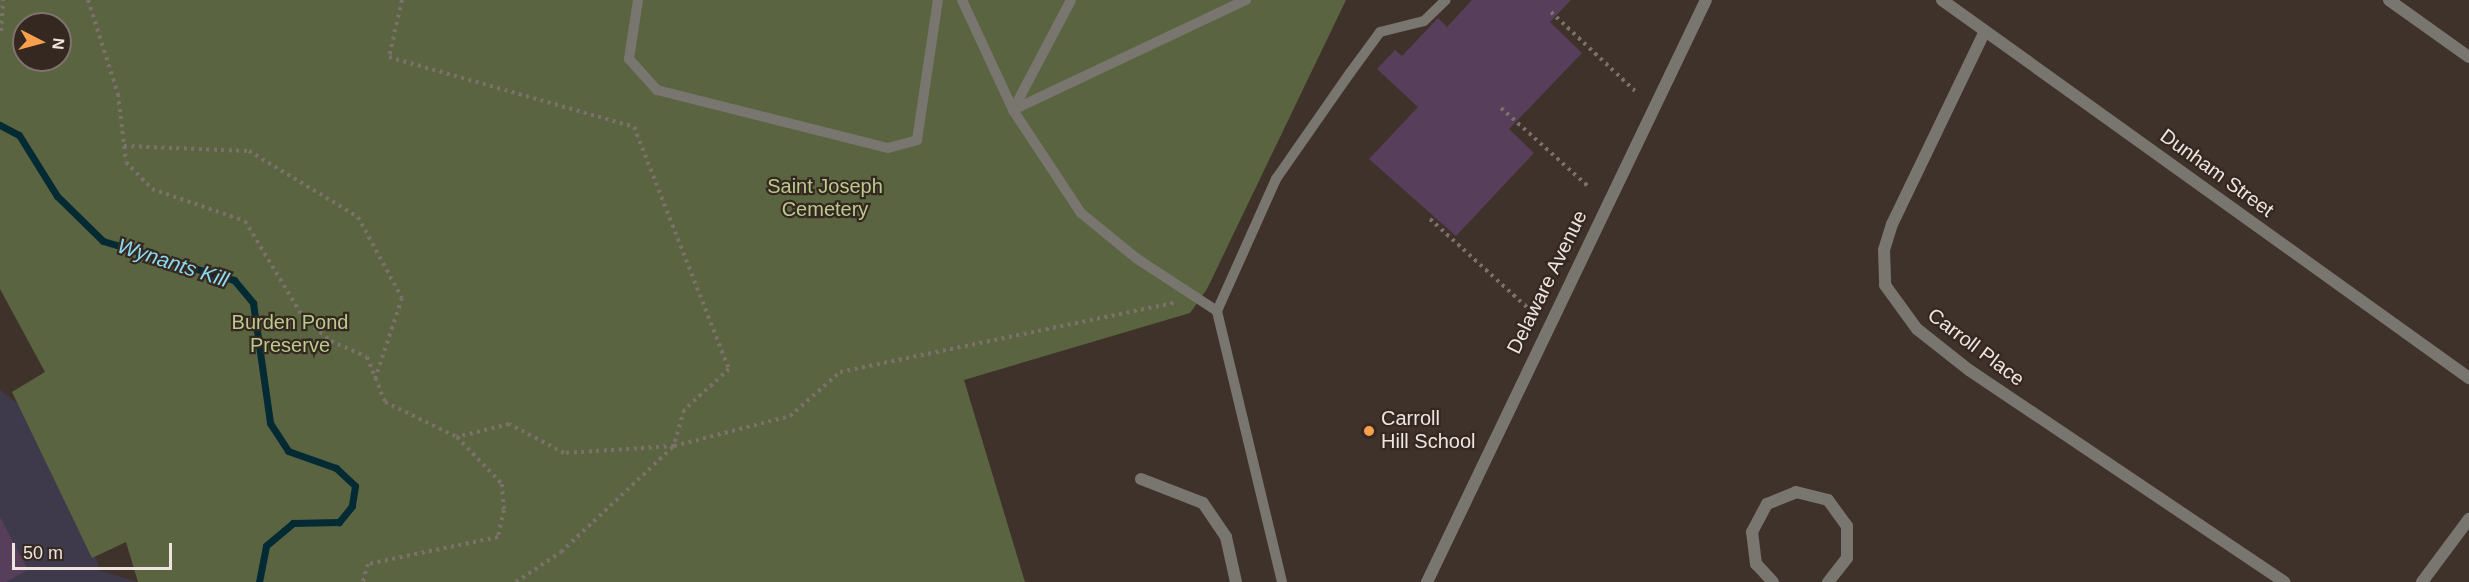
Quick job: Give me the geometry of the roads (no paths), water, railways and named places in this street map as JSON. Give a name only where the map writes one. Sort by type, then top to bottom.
[{"type":"street","name":"Delaware Avenue","points":[[1427,582],[1706,0]]},
{"type":"street","name":"Dunham Street","points":[[1942,0],[2469,378]]},
{"type":"street","points":[[2389,0],[2469,57]]},
{"type":"street","name":"Carroll Place","points":[[1985,31],[1892,224],[1884,250],[1885,285],[1917,330],[1969,370],[2284,582]]},
{"type":"street","points":[[1141,479],[1203,503],[1226,537],[1236,582]]},
{"type":"street","points":[[1773,582],[1756,564],[1752,532],[1767,504],[1796,492],[1828,500],[1847,526],[1847,558],[1828,582]]},
{"type":"street","points":[[2422,582],[2469,519]]},
{"type":"lane","points":[[638,0],[629,59],[657,90],[888,148],[917,140],[938,0]]},
{"type":"lane","points":[[962,0],[1013,110],[1081,213],[1217,311]]},
{"type":"lane","points":[[1013,110],[1071,0]]},
{"type":"lane","points":[[1013,110],[1246,0]]},
{"type":"lane","points":[[1282,582],[1217,311],[1276,179],[1350,73],[1380,33],[1424,21],[1446,0]]},
{"type":"waterway","name":"Wynants Kill","points":[[0,125],[19,135],[57,196],[103,241],[234,280],[253,303],[270,423],[288,451],[336,468],[355,486],[352,506],[339,522],[293,523],[266,546],[259,582]]},
{"type":"place","name":"Carroll Hill School","points":[[1369,431]]},
{"type":"park label","name":"Saint Joseph Cemetery","points":[[825,198]]},
{"type":"park label","name":"Burden Pond Preserve","points":[[290,334]]}]
